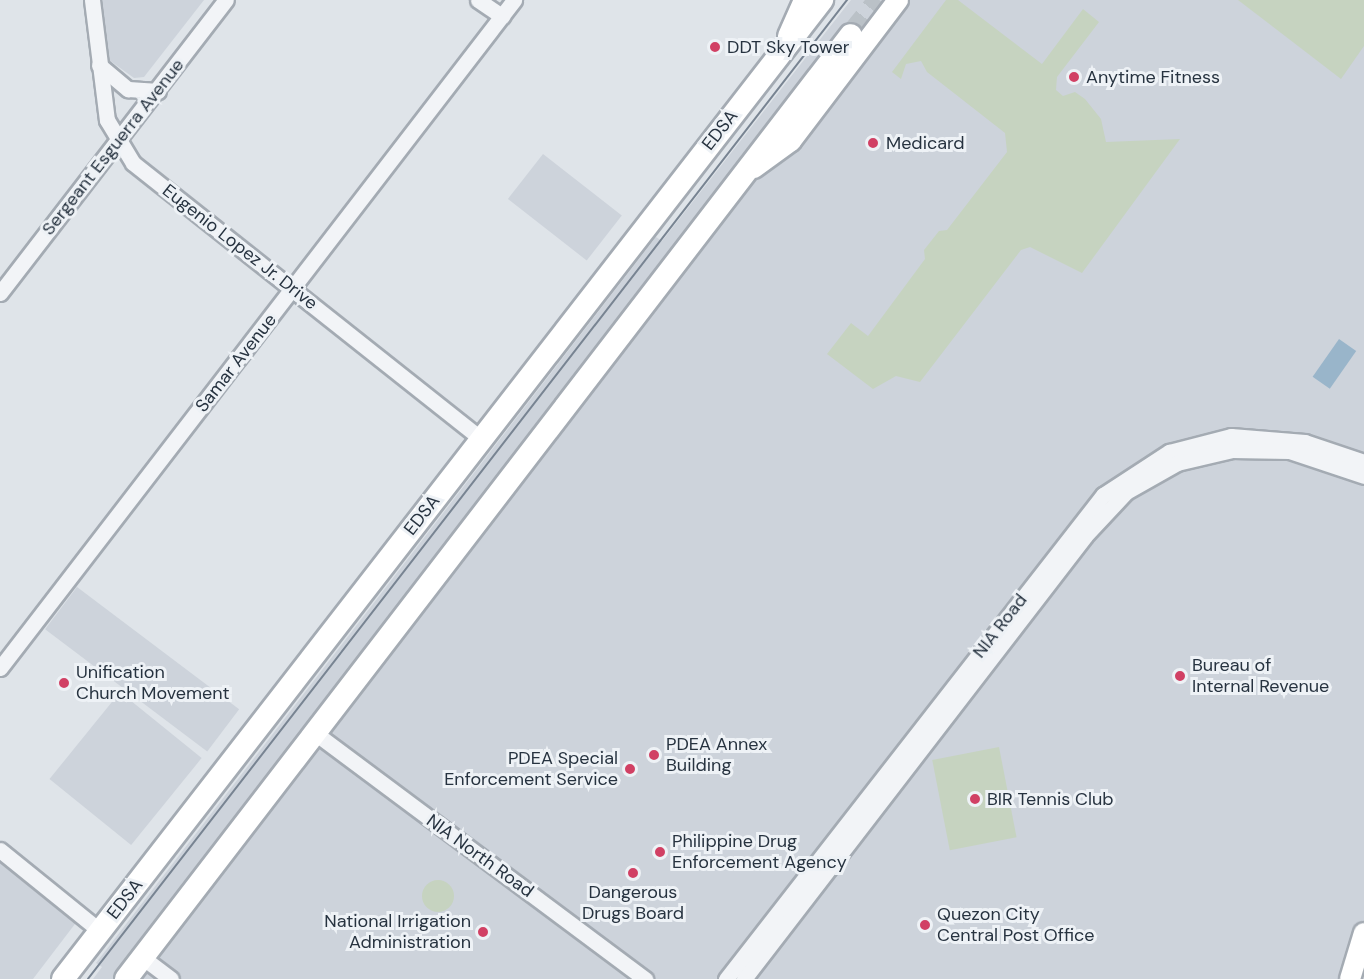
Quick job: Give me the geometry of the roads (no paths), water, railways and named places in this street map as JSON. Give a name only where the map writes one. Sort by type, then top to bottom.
[{"type":"highway","name":"EDSA","points":[[63,979],[782,51],[814,2]]},
{"type":"highway","points":[[126,979],[753,169],[851,35]]},
{"type":"main road","points":[[753,169],[791,141],[898,0]]},
{"type":"main road","points":[[1350,979],[1364,933]]},
{"type":"street","name":"Eugenio Lopez Jr. Drive","points":[[92,0],[99,65],[117,142],[133,163],[481,439]]},
{"type":"street","name":"Sergeant Esguerra Avenue","points":[[0,293],[226,0]]},
{"type":"street","points":[[478,0],[502,16]]},
{"type":"street","name":"Samar Avenue","points":[[0,668],[514,0]]},
{"type":"street","points":[[99,65],[129,89],[158,91]]},
{"type":"street","name":"NIA Road","points":[[726,979],[1103,495],[1169,452],[1231,436],[1305,442],[1364,462]]},
{"type":"street","name":"NIA Road","points":[[744,979],[1085,536],[1126,492],[1177,464],[1232,450],[1289,451],[1364,476]]},
{"type":"street","name":"NIA North Road","points":[[315,733],[645,979]]},
{"type":"street","points":[[0,850],[100,931]]},
{"type":"street","points":[[142,957],[171,979]]},
{"type":"water","points":[[1339,339],[1356,351],[1330,389],[1313,377]]},
{"type":"tunnel","points":[[851,35],[879,0]]},
{"type":"tram line","points":[[88,979],[847,0]]},
{"type":"place","name":"DDT Sky Tower","points":[[715,47]]},
{"type":"place","name":"Anytime Fitness","points":[[1074,77]]},
{"type":"place","name":"Medicard","points":[[873,143]]},
{"type":"place","name":"Bureau of Internal Revenue","points":[[1180,676]]},
{"type":"place","name":"Unification Church Movement","points":[[64,683]]},
{"type":"place","name":"PDEA Annex Building","points":[[654,755]]},
{"type":"place","name":"PDEA Special Enforcement Service","points":[[630,769]]},
{"type":"place","name":"BIR Tennis Club","points":[[975,799]]},
{"type":"place","name":"Philippine Drug Enforcement Agency","points":[[660,852]]},
{"type":"place","name":"Dangerous Drugs Board","points":[[633,873]]},
{"type":"place","name":"Quezon City Central Post Office","points":[[925,925]]},
{"type":"place","name":"National Irrigation Administration","points":[[483,932]]}]
